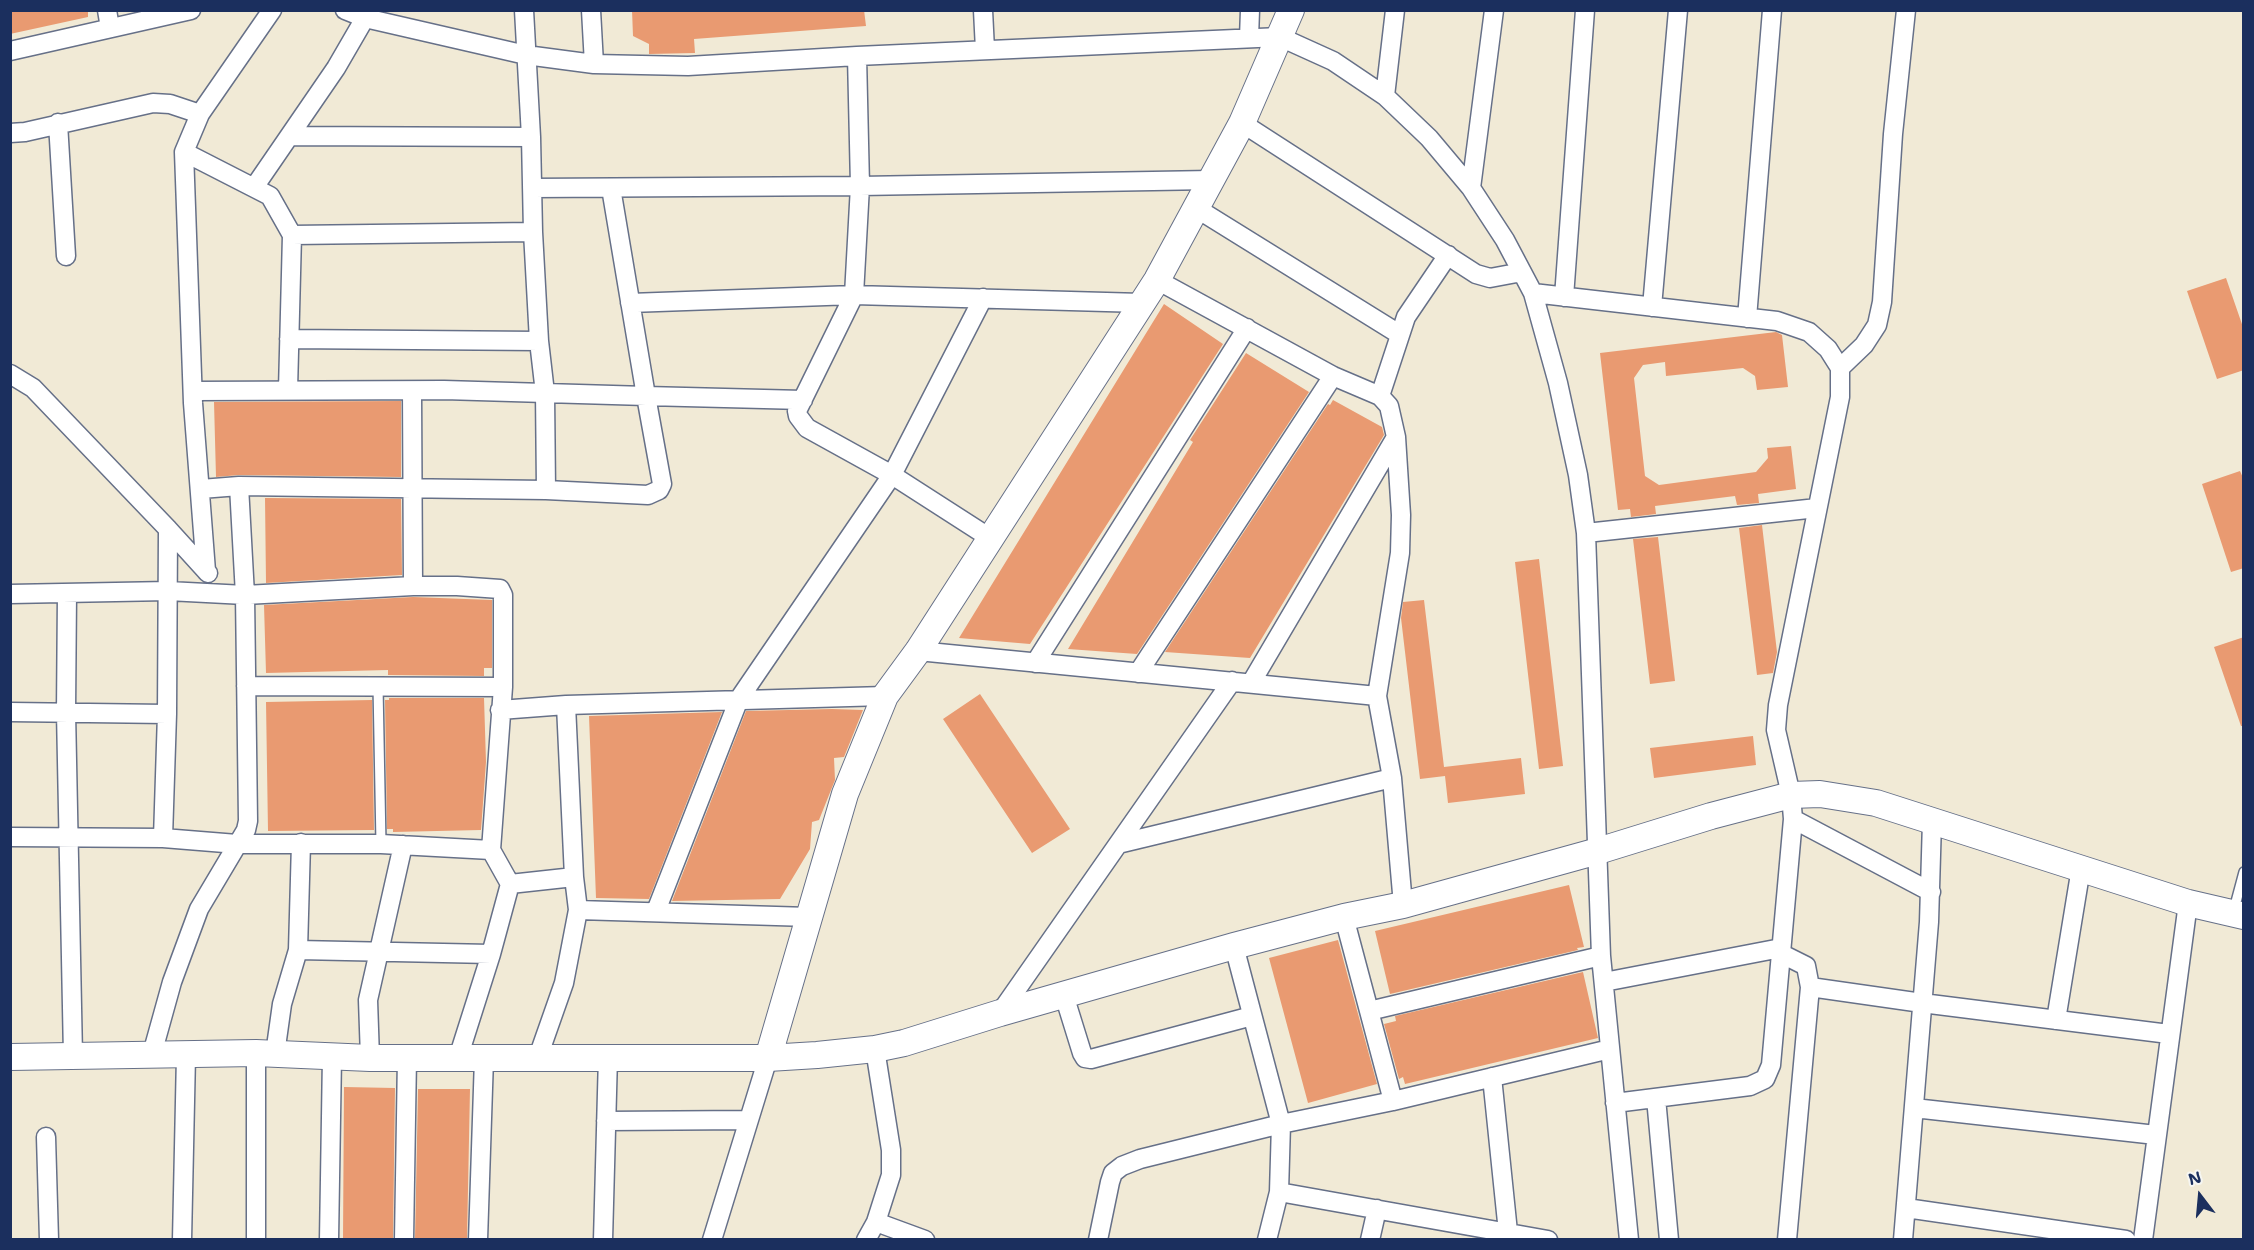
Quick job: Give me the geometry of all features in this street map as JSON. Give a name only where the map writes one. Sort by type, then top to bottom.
[{"type":"main road","points":[[768,1058],[845,794],[885,696],[918,651],[1157,280],[1242,123],[1291,10]]},
{"type":"main road","points":[[10,1056],[266,1054],[370,1058],[608,1056],[768,1058],[875,1048],[904,1043],[1234,946],[1344,917],[1403,905],[1598,851],[1710,816],[1792,807],[1820,794],[1876,803],[2188,903],[2239,914]]},
{"type":"street","points":[[10,51],[108,19],[191,10]]},
{"type":"street","points":[[206,571],[194,391],[184,152],[200,114],[272,10]]},
{"type":"street","points":[[345,10],[526,54],[594,64],[688,66],[1280,37],[1333,61],[1386,96],[1429,138],[1472,188],[1505,240],[1533,293],[1558,383],[1576,463],[1586,532],[1601,957],[1629,1239]]},
{"type":"street","points":[[524,10],[531,137],[533,232],[539,341],[545,393],[546,490]]},
{"type":"street","points":[[591,10],[594,64]]},
{"type":"street","points":[[983,10],[985,50]]},
{"type":"street","points":[[1386,96],[1395,10]]},
{"type":"street","points":[[1472,188],[1494,10]]},
{"type":"street","points":[[1564,297],[1585,10]]},
{"type":"street","points":[[1652,307],[1678,10]]},
{"type":"street","points":[[1747,318],[1772,10]]},
{"type":"street","points":[[1840,368],[1864,345],[1877,325],[1882,302],[1893,134],[1906,10]]},
{"type":"street","points":[[1249,11],[1249,38]]},
{"type":"street","points":[[255,186],[336,68],[366,14]]},
{"type":"street","points":[[857,56],[860,186],[854,295],[797,411],[798,416],[807,428],[892,475],[990,538]]},
{"type":"street","points":[[10,133],[25,132],[153,103],[170,104],[200,114]]},
{"type":"street","points":[[58,123],[66,256]]},
{"type":"street","points":[[1242,123],[1476,274],[1490,278],[1522,272]]},
{"type":"street","points":[[290,136],[531,137]]},
{"type":"street","points":[[184,152],[255,186],[270,196],[292,235],[288,390]]},
{"type":"street","points":[[532,188],[860,186],[1211,180]]},
{"type":"street","points":[[201,489],[240,486],[546,490],[648,495],[659,490],[661,477],[611,188]]},
{"type":"street","points":[[1196,208],[1399,334]]},
{"type":"street","points":[[292,235],[533,232]]},
{"type":"street","points":[[1380,396],[1406,317],[1448,255]]},
{"type":"street","points":[[1157,280],[1333,376],[1380,396],[1389,406],[1396,437],[1401,515],[1400,553],[1377,696],[1392,778],[1403,905]]},
{"type":"street","points":[[1533,293],[1777,321],[1809,332],[1828,349],[1840,368],[1839,397],[1784,675],[1776,730],[1792,807],[1771,1065],[1765,1079],[1750,1086],[1615,1103]]},
{"type":"street","points":[[630,303],[854,295],[1142,303]]},
{"type":"street","points":[[656,911],[739,699],[892,475],[983,298]]},
{"type":"street","points":[[1035,663],[1247,328]]},
{"type":"street","points":[[289,339],[539,341]]},
{"type":"street","points":[[10,374],[33,388],[168,529],[206,571],[223,594]]},
{"type":"street","points":[[1138,673],[1333,376]]},
{"type":"street","points":[[194,391],[412,391],[803,400]]},
{"type":"street","points":[[412,391],[413,586]]},
{"type":"street","points":[[1251,683],[1396,437]]},
{"type":"street","points":[[152,1054],[172,982],[199,909],[246,830],[250,810],[240,486]]},
{"type":"street","points":[[1586,532],[1817,507]]},
{"type":"street","points":[[163,838],[167,714],[168,529]]},
{"type":"street","points":[[10,594],[168,591],[245,595],[413,586],[500,589],[503,595],[503,687],[491,849],[510,884],[491,954],[458,1058]]},
{"type":"street","points":[[66,593],[73,1056]]},
{"type":"street","points":[[918,651],[1377,696]]},
{"type":"street","points":[[1000,1013],[1232,681]]},
{"type":"street","points":[[246,686],[503,687]]},
{"type":"street","points":[[500,710],[566,705],[885,696]]},
{"type":"street","points":[[538,1057],[564,983],[578,910],[574,878],[566,705]]},
{"type":"street","points":[[10,712],[167,714]]},
{"type":"street","points":[[1118,844],[1392,778]]},
{"type":"street","points":[[1792,807],[1931,892]]},
{"type":"street","points":[[1903,1239],[1931,892],[1932,821]]},
{"type":"street","points":[[10,837],[163,838],[237,844],[381,844],[491,849]]},
{"type":"street","points":[[256,1239],[266,1054],[298,950],[301,843]]},
{"type":"street","points":[[370,1058],[368,1000],[403,845]]},
{"type":"street","points":[[2056,1020],[2081,868]]},
{"type":"street","points":[[510,884],[574,878]]},
{"type":"street","points":[[2143,1239],[2188,903]]},
{"type":"street","points":[[578,910],[809,917]]},
{"type":"street","points":[[1344,917],[1393,1101]]},
{"type":"street","points":[[1234,946],[1281,1124],[1279,1192],[1267,1239]]},
{"type":"street","points":[[298,950],[491,954]]},
{"type":"street","points":[[1604,982],[1781,951],[1806,966],[1810,987],[1787,1239]]},
{"type":"street","points":[[1369,1011],[1601,957]]},
{"type":"street","points":[[1810,987],[2169,1034]]},
{"type":"street","points":[[1064,995],[1082,1053],[1085,1058],[1090,1059],[1252,1016]]},
{"type":"street","points":[[866,1239],[876,1222],[891,1175],[891,1150],[875,1048]]},
{"type":"street","points":[[1098,1239],[1113,1173],[1122,1166],[1140,1159],[1281,1124],[1393,1101],[1610,1049]]},
{"type":"street","points":[[182,1239],[186,1055]]},
{"type":"street","points":[[329,1239],[332,1056]]},
{"type":"street","points":[[603,1239],[608,1056]]},
{"type":"street","points":[[404,1239],[407,1057]]},
{"type":"street","points":[[478,1239],[484,1058]]},
{"type":"street","points":[[712,1239],[768,1058]]},
{"type":"street","points":[[1492,1077],[1508,1232]]},
{"type":"street","points":[[1656,1098],[1669,1239]]},
{"type":"street","points":[[1914,1108],[2156,1135]]},
{"type":"street","points":[[606,1121],[749,1120]]},
{"type":"street","points":[[46,1137],[49,1239]]},
{"type":"street","points":[[1279,1192],[1548,1239]]},
{"type":"street","points":[[1906,1208],[2028,1233],[2126,1239]]},
{"type":"street","points":[[1370,1239],[1377,1209]]},
{"type":"street","points":[[876,1222],[925,1239]]},
{"type":"lane","points":[[378,686],[381,844]]},
{"type":"lane","points":[[2239,914],[2244,872]]},
{"type":"building","points":[[10,10],[88,10],[88,17],[10,34]]},
{"type":"building","points":[[632,10],[864,10],[866,26],[694,39],[695,53],[649,54],[649,44],[633,36]]},
{"type":"building","points":[[2226,278],[2244,330],[2244,370],[2217,379],[2187,291]]},
{"type":"building","points":[[1164,304],[1223,344],[1030,644],[959,638]]},
{"type":"building","points":[[1776,332],[1782,335],[1788,387],[1757,390],[1755,376],[1743,368],[1666,376],[1665,362],[1643,365],[1634,378],[1645,476],[1659,485],[1756,472],[1768,458],[1767,448],[1791,446],[1796,489],[1758,494],[1759,503],[1737,505],[1735,496],[1655,506],[1656,514],[1631,517],[1630,509],[1618,510],[1600,353]]},
{"type":"building","points":[[1246,353],[1309,392],[1137,654],[1068,649],[1193,442],[1190,440]]},
{"type":"building","points":[[1333,400],[1382,427],[1384,435],[1250,658],[1165,652],[1328,404],[1330,405]]},
{"type":"building","points":[[401,401],[401,477],[239,475],[216,477],[214,402]]},
{"type":"building","points":[[2240,471],[2244,480],[2244,568],[2231,572],[2202,484]]},
{"type":"building","points":[[265,498],[401,499],[402,575],[266,583]]},
{"type":"building","points":[[1762,525],[1777,652],[1773,673],[1757,675],[1739,528]]},
{"type":"building","points":[[1658,537],[1675,681],[1650,684],[1633,539]]},
{"type":"building","points":[[1539,559],[1563,766],[1539,769],[1515,562]]},
{"type":"building","points":[[413,597],[492,600],[492,668],[484,668],[484,676],[388,675],[388,670],[266,673],[264,605]]},
{"type":"building","points":[[1424,600],[1444,767],[1521,758],[1525,794],[1448,803],[1445,776],[1420,779],[1401,618],[1403,602]]},
{"type":"building","points":[[2244,637],[2244,726],[2241,726],[2214,647]]},
{"type":"building","points":[[980,694],[1070,829],[1032,853],[943,719]]},
{"type":"building","points":[[389,698],[484,698],[486,762],[481,830],[393,832],[393,829],[387,829],[385,700]]},
{"type":"building","points":[[372,700],[374,830],[268,831],[266,702]]},
{"type":"building","points":[[863,710],[844,757],[834,758],[835,780],[819,820],[812,822],[810,849],[780,899],[672,901],[746,711]]},
{"type":"building","points":[[722,712],[649,899],[596,898],[589,716]]},
{"type":"building","points":[[1753,736],[1756,765],[1654,778],[1650,748]]},
{"type":"building","points":[[1569,885],[1584,947],[1390,994],[1375,931]]},
{"type":"building","points":[[1338,940],[1377,1084],[1308,1103],[1269,958]]},
{"type":"building","points":[[1583,972],[1598,1038],[1405,1084],[1403,1077],[1399,1079],[1384,1024],[1396,1021],[1395,1016]]},
{"type":"building","points":[[344,1087],[395,1088],[393,1239],[343,1239]]},
{"type":"building","points":[[418,1089],[470,1089],[467,1239],[415,1239]]}]
